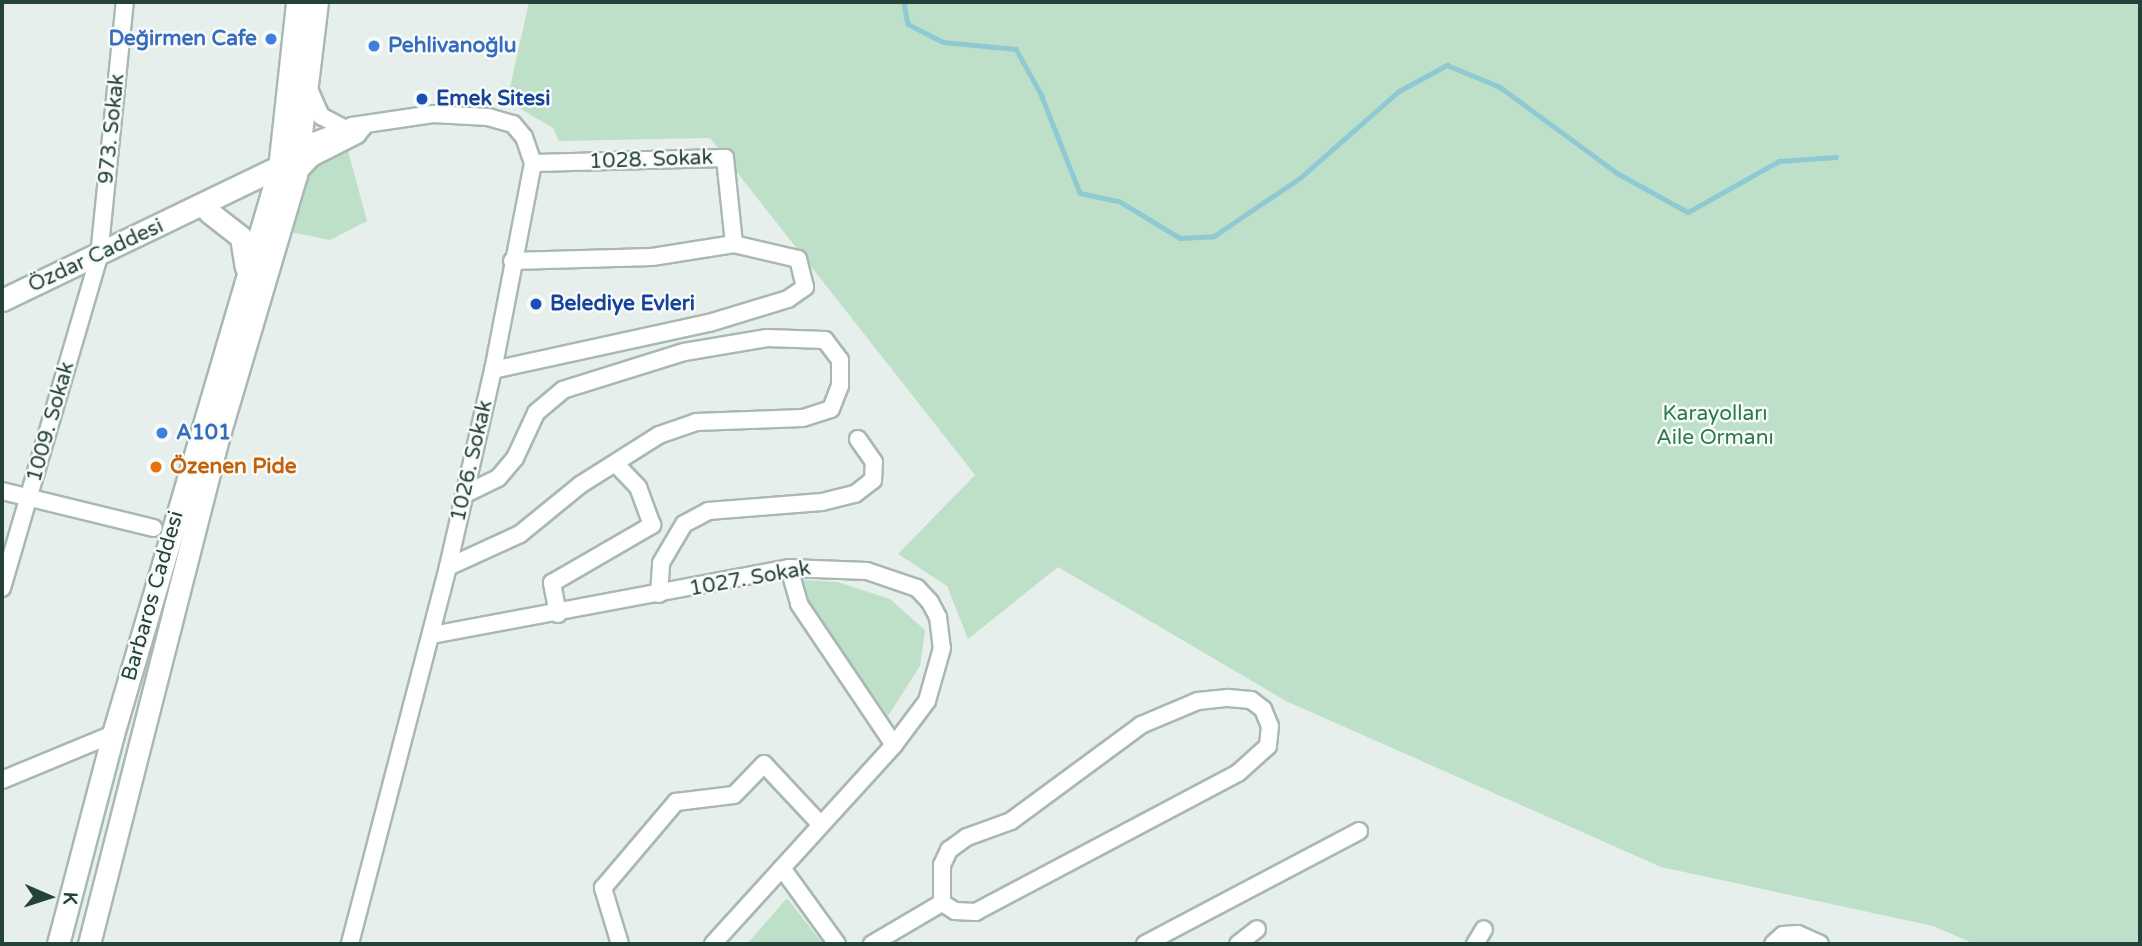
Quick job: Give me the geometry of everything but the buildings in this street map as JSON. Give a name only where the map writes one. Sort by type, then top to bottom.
[{"type":"main road","name":"Barbaros Caddesi","points":[[89,944],[288,172],[297,2]]},
{"type":"main road","points":[[300,152],[317,2]]},
{"type":"main road","name":"Özdar Caddesi","points":[[2,300],[288,172],[300,152]]},
{"type":"main road","name":"Barbaros Caddesi","points":[[58,944],[113,734],[272,191],[288,172]]},
{"type":"main road","name":"Özdar Caddesi","points":[[199,212],[272,191]]},
{"type":"main road","points":[[199,212],[241,237],[247,276]]},
{"type":"street","name":"973. Sokak","points":[[99,256],[125,2]]},
{"type":"street","points":[[307,85],[321,116],[345,129]]},
{"type":"street","points":[[300,152],[309,142],[345,129],[433,114],[488,117],[513,124],[524,137],[533,163]]},
{"type":"street","points":[[288,172],[357,135],[365,125]]},
{"type":"street","name":"1028. Sokak","points":[[533,163],[725,158],[734,244]]},
{"type":"street","name":"1026. Sokak","points":[[351,944],[448,567],[493,370],[533,163]]},
{"type":"street","points":[[493,370],[709,324],[788,299],[805,287],[798,259],[734,244],[652,257],[512,261]]},
{"type":"street","name":"1009. Sokak","points":[[2,587],[99,256]]},
{"type":"street","points":[[448,567],[520,534],[580,485],[659,435],[696,422],[803,418],[831,410],[840,386],[840,360],[825,340],[767,338],[684,352],[563,390],[536,413],[515,458],[498,478],[465,494]]},
{"type":"street","points":[[659,594],[661,562],[684,524],[708,510],[822,502],[855,494],[873,480],[874,462],[858,439]]},
{"type":"street","points":[[558,614],[552,583],[652,525],[638,487],[615,464]]},
{"type":"street","points":[[2,491],[154,528]]},
{"type":"street","name":"1027. Sokak","points":[[432,635],[558,614],[789,568],[830,566],[898,581],[917,589],[938,617],[942,632],[939,667],[927,701],[894,745],[713,944]]},
{"type":"street","points":[[789,568],[799,604],[894,745]]},
{"type":"street","points":[[1251,700],[1263,709],[1270,726],[1268,746],[1238,773],[976,912],[955,911],[942,903],[942,865],[949,850],[967,837],[1011,821],[1141,725],[1198,701],[1251,700]]},
{"type":"street","points":[[2,780],[113,734]]},
{"type":"street","points":[[620,944],[603,888],[676,802],[734,795],[764,764],[821,825]]},
{"type":"street","points":[[1145,944],[1359,831]]},
{"type":"street","points":[[782,868],[837,944]]},
{"type":"street","points":[[872,944],[942,903]]},
{"type":"street","points":[[1238,944],[1257,929]]},
{"type":"street","points":[[1475,944],[1485,929]]},
{"type":"street","points":[[1773,944],[1783,935],[1798,934],[1820,944]]},
{"type":"green space","name":"Karayolları Aile Ormanı","points":[[529,2],[2140,2],[2140,944],[1975,944],[1933,926],[1661,867],[1286,701],[1058,567],[968,639],[947,586],[898,554],[975,475],[710,138],[559,141],[553,128],[507,101]]},
{"type":"green space","points":[[347,147],[367,221],[330,240],[286,231],[303,169]]},
{"type":"green space","points":[[803,580],[838,582],[890,599],[925,630],[920,666],[888,716],[808,604]]},
{"type":"green space","points":[[787,898],[823,944],[747,944]]},
{"type":"waterway","points":[[904,2],[908,24],[943,42],[1016,49],[1041,94],[1080,193],[1119,201],[1180,238],[1214,236],[1300,178],[1399,91],[1447,65],[1500,87],[1617,173],[1688,212],[1779,161],[1836,157]]},
{"type":"place","name":"Değirmen Cafe","points":[[271,39]]},
{"type":"place","name":"Pehlivanoğlu","points":[[374,46]]},
{"type":"place","name":"Emek Sitesi","points":[[422,99]]},
{"type":"place","name":"Belediye Evleri","points":[[536,304]]},
{"type":"place","name":"A101","points":[[162,433]]},
{"type":"place","name":"Özenen Pide","points":[[156,467]]}]
